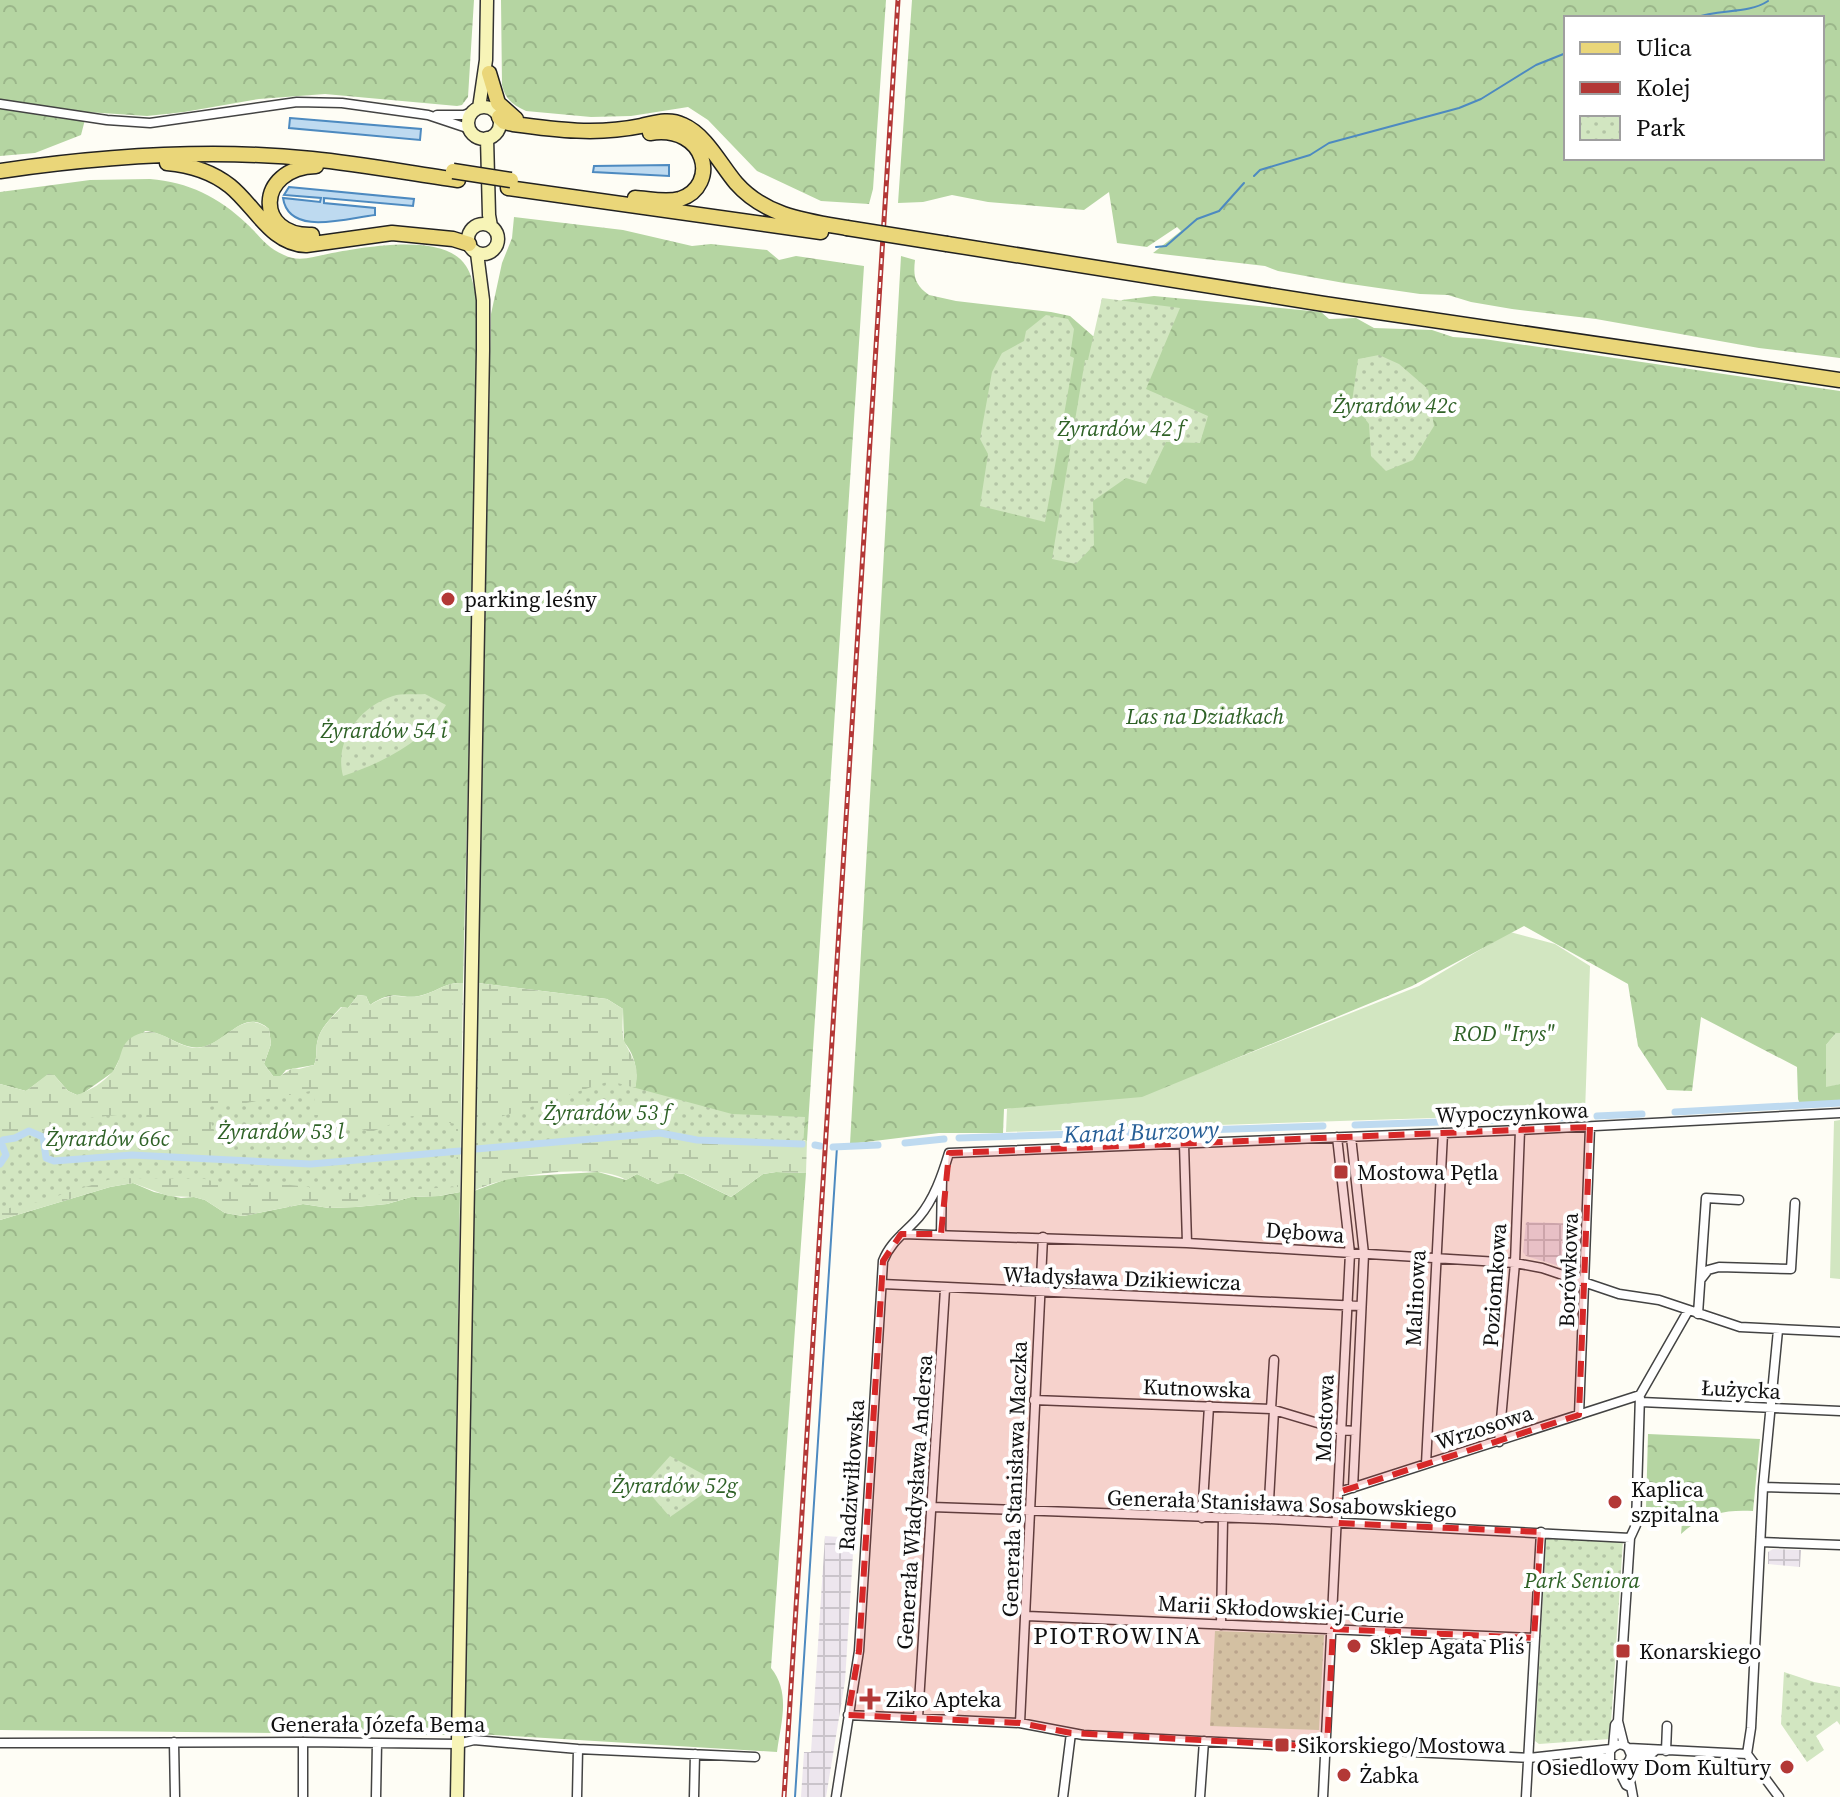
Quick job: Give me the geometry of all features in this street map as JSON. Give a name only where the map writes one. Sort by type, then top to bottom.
[{"type":"main road","points":[[457,1797],[483,300],[479,238],[487,122],[487,0]]},
{"type":"main road","points":[[488,67],[496,99],[508,114],[547,129]]},
{"type":"main road","points":[[470,129],[469,120],[592,140],[673,132],[696,146],[703,162],[702,172],[699,182],[688,195],[670,200],[631,198]]},
{"type":"main road","points":[[487,122],[583,132],[627,129],[670,121],[677,123],[700,137],[741,188],[759,204],[788,216],[846,232]]},
{"type":"main road","points":[[0,163],[99,152],[234,148],[353,157],[455,176]]},
{"type":"main road","points":[[0,171],[114,157],[221,155],[304,158],[455,176],[846,232]]},
{"type":"main road","points":[[114,157],[187,165],[217,177],[233,188],[279,236],[293,244],[306,245],[392,233],[453,239],[479,238]]},
{"type":"main road","points":[[344,164],[301,167],[281,177],[274,184],[270,196],[271,212],[276,221],[288,231],[302,235],[392,226],[466,232],[479,238]]},
{"type":"main road","points":[[510,184],[631,198],[946,248],[1840,380]]},
{"type":"street","points":[[0,104],[107,120],[150,123],[297,102],[342,103],[428,115],[464,115],[487,122]]},
{"type":"street","points":[[428,115],[470,129]]},
{"type":"street","name":"Wypoczynkowa","points":[[949,1153],[1590,1127],[1840,1113]]},
{"type":"street","name":"Borówkowa","points":[[1579,1415],[1590,1127]]},
{"type":"street","name":"Poziomkowa","points":[[1499,1442],[1515,1263],[1520,1130]]},
{"type":"street","name":"Malinowa","points":[[1426,1464],[1443,1133]]},
{"type":"street","name":"Mostowa","points":[[1323,1797],[1350,1253],[1337,1137]]},
{"type":"street","name":"Mostowa","points":[[1351,1137],[1364,1254],[1353,1488]]},
{"type":"street","points":[[1184,1144],[1187,1243]]},
{"type":"street","name":"Radziwiłłowska","points":[[836,1797],[859,1651],[883,1261],[934,1195],[949,1153]]},
{"type":"street","name":"Radziwiłłowska","points":[[941,1234],[942,1174]]},
{"type":"street","points":[[1698,1314],[1706,1198],[1739,1200]]},
{"type":"street","points":[[1701,1279],[1708,1270],[1719,1267],[1791,1269],[1795,1203]]},
{"type":"street","name":"Dębowa","points":[[901,1234],[1187,1243],[1515,1263],[1542,1268],[1619,1294],[1659,1300],[1740,1327],[1840,1332]]},
{"type":"street","name":"Generała Stanisława Maczka","points":[[1020,1723],[1043,1237]]},
{"type":"street","name":"Władysława Dzikiewicza","points":[[882,1284],[1361,1306]]},
{"type":"street","name":"Generała Władysława Andersa","points":[[918,1718],[945,1289]]},
{"type":"street","points":[[1633,1797],[1628,1754],[1618,1721],[1630,1538],[1636,1525],[1641,1399],[1688,1311]]},
{"type":"street","points":[[1778,1330],[1763,1487],[1751,1728],[1747,1754],[1779,1797]]},
{"type":"street","points":[[1268,1519],[1274,1360]]},
{"type":"street","name":"Wrzosowa","points":[[1339,1492],[1579,1415],[1641,1399]]},
{"type":"street","name":"Łużycka","points":[[1641,1399],[1840,1411]]},
{"type":"street","name":"Kutnowska","points":[[1034,1400],[1272,1410],[1341,1430],[1355,1431]]},
{"type":"street","points":[[1202,1518],[1209,1406]]},
{"type":"street","points":[[1763,1487],[1840,1489]]},
{"type":"street","name":"Generała Stanisława Sosabowskiego","points":[[932,1507],[1268,1519],[1630,1538]]},
{"type":"street","points":[[1221,1625],[1223,1519]]},
{"type":"street","points":[[1526,1797],[1541,1532]]},
{"type":"street","points":[[1761,1542],[1840,1545]]},
{"type":"street","name":"Marii Skłodowskiej-Curie","points":[[1027,1616],[1534,1638]]},
{"type":"street","points":[[848,1715],[1020,1723],[1071,1733],[1529,1758],[1628,1754],[1650,1748],[1655,1751],[1747,1754]]},
{"type":"street","points":[[1618,1721],[1613,1755],[1626,1785],[1630,1787]]},
{"type":"street","points":[[1666,1751],[1667,1726]]},
{"type":"street","points":[[1063,1797],[1071,1733]]},
{"type":"street","name":"Generała Józefa Bema","points":[[0,1743],[458,1744],[483,1740],[578,1749],[755,1757]]},
{"type":"street","points":[[1200,1797],[1204,1741]]},
{"type":"street","points":[[174,1742],[175,1797]]},
{"type":"street","points":[[303,1742],[303,1797]]},
{"type":"street","points":[[376,1797],[377,1743]]},
{"type":"street","points":[[577,1797],[578,1749]]},
{"type":"street","points":[[694,1797],[695,1754]]},
{"type":"street","points":[[1613,1755],[1628,1754]]},
{"type":"highlighted area","points":[[1590,1127],[1579,1415],[1339,1492],[1338,1523],[1541,1532],[1534,1638],[1333,1629],[1327,1747],[1071,1733],[1020,1723],[848,1715],[859,1651],[883,1261],[901,1234],[941,1234],[949,1153]]},
{"type":"shaded area","points":[[1526,1222],[1582,1224],[1580,1268],[1576,1271],[1526,1256],[1523,1252]]},
{"type":"shaded area","points":[[825,1536],[854,1538],[845,1681],[826,1797],[801,1797],[804,1752],[811,1752]]},
{"type":"shaded area","points":[[1773,1549],[1801,1550],[1800,1567],[1768,1564],[1768,1552]]},
{"type":"green space","points":[[0,0],[474,0],[468,97],[457,106],[325,94],[259,99],[147,116],[87,112],[81,135],[35,153],[0,156]]},
{"type":"green space","points":[[501,0],[886,0],[873,189],[869,204],[821,201],[757,171],[708,120],[688,107],[631,116],[591,117],[521,109],[507,98],[502,85]]},
{"type":"green space","points":[[912,0],[1840,0],[1840,358],[1759,348],[1596,319],[1512,309],[1448,295],[1344,283],[1265,266],[1153,253],[1181,231],[1177,227],[1147,247],[1117,243],[1109,192],[1084,210],[988,202],[952,195],[923,202],[898,203]]},
{"type":"green space","points":[[150,179],[202,192],[236,214],[273,249],[290,257],[308,258],[346,250],[404,244],[423,245],[456,255],[469,272],[476,298],[479,332],[463,983],[418,996],[387,997],[370,1005],[366,996],[358,995],[348,1008],[341,1007],[322,1030],[314,1065],[286,1070],[281,1076],[273,1076],[264,1064],[271,1044],[269,1029],[252,1022],[237,1027],[206,1046],[198,1047],[183,1045],[145,1031],[119,1060],[113,1072],[82,1094],[68,1091],[54,1075],[48,1075],[26,1091],[0,1084],[0,192],[90,180]]},
{"type":"green space","points":[[514,217],[623,230],[692,246],[711,244],[767,250],[779,260],[796,256],[864,266],[807,1141],[633,1096],[636,1068],[624,1042],[623,1009],[607,999],[478,983],[491,314],[502,263],[512,238]]},
{"type":"green space","name":"Las na Działkach","points":[[901,256],[915,260],[916,280],[929,295],[1070,316],[1093,336],[1104,337],[1122,300],[1154,296],[1321,312],[1329,319],[1356,318],[1374,328],[1432,330],[1453,337],[1840,391],[1840,1033],[1836,1033],[1826,1045],[1826,1087],[1840,1084],[1840,1104],[1801,1107],[1797,1067],[1701,1017],[1692,1091],[1667,1090],[1638,1046],[1628,984],[1524,926],[1412,986],[1142,1097],[1004,1109],[1003,1133],[939,1133],[850,1144]]},
{"type":"green space","name":"Żyrardów 42 f","points":[[1102,298],[1180,308],[1146,389],[1208,416],[1200,443],[1166,442],[1146,484],[1126,478],[1093,501],[1094,545],[1076,564],[1052,559],[1085,360],[1088,360]]},
{"type":"green space","points":[[1046,315],[1068,319],[1074,329],[1070,356],[1074,358],[1045,522],[980,506],[988,454],[980,439],[992,372],[1002,353],[1024,341],[1026,331]]},
{"type":"green space","name":"Żyrardów 42c","points":[[1379,355],[1399,364],[1428,389],[1434,426],[1413,460],[1386,471],[1371,456],[1369,424],[1352,402],[1358,359]]},
{"type":"green space","name":"Żyrardów 54 i","points":[[425,694],[446,705],[427,730],[387,758],[343,776],[342,750],[360,717],[393,696]]},
{"type":"green space","name":"ROD \"Irys\"","points":[[1510,932],[1555,944],[1590,966],[1585,1113],[1006,1132],[1007,1109],[1212,1068],[1419,986]]},
{"type":"green space","points":[[463,983],[460,1192],[356,1207],[329,1208],[303,1204],[243,1216],[225,1213],[205,1200],[168,1196],[133,1183],[0,1220],[0,1084],[26,1091],[48,1074],[54,1075],[68,1091],[77,1095],[110,1075],[125,1044],[134,1036],[153,1032],[185,1046],[203,1047],[252,1022],[269,1029],[271,1044],[264,1064],[273,1076],[280,1076],[293,1068],[314,1065],[322,1030],[342,1007],[348,1008],[358,995],[366,996],[370,1005],[387,997],[418,996]]},
{"type":"green space","points":[[478,983],[607,999],[623,1009],[624,1040],[637,1074],[633,1095],[790,1140],[807,1141],[806,1173],[763,1174],[731,1197],[685,1174],[675,1173],[673,1179],[658,1184],[637,1174],[626,1180],[595,1172],[550,1173],[506,1180],[474,1191]]},
{"type":"green space","points":[[1836,1033],[1840,1033],[1840,1084],[1826,1088],[1826,1045]]},
{"type":"green space","name":"Żyrardów 53 f","points":[[610,1081],[732,1114],[805,1117],[803,1147],[659,1136],[478,1150],[479,1124]]},
{"type":"green space","points":[[316,1090],[312,1114],[371,1132],[412,1116],[456,1124],[457,1187],[399,1190],[362,1198],[359,1191],[336,1196],[334,1192],[315,1194],[309,1187],[263,1182],[229,1186],[205,1179],[114,1178],[38,1202],[0,1210],[1,1137],[33,1138],[58,1121],[147,1112],[140,1159],[245,1163],[217,1138],[205,1107]]},
{"type":"green space","points":[[1840,1120],[1840,1279],[1830,1278],[1834,1121]]},
{"type":"green space","points":[[598,1172],[626,1180],[637,1174],[658,1184],[675,1173],[684,1174],[731,1197],[763,1174],[806,1173],[771,1668],[783,1698],[777,1752],[478,1734],[465,1729],[474,1191],[512,1177]]},
{"type":"green space","points":[[133,1183],[154,1192],[205,1200],[225,1213],[243,1216],[303,1204],[329,1208],[356,1207],[460,1192],[452,1728],[447,1735],[0,1730],[0,1220]]},
{"type":"green space","points":[[1648,1434],[1760,1439],[1753,1511],[1714,1515],[1697,1522],[1681,1534],[1683,1511],[1646,1508]]},
{"type":"green space","name":"Żyrardów 52g","points":[[670,1456],[719,1483],[670,1517],[643,1486]]},
{"type":"green space","name":"Park Seniora","points":[[1546,1539],[1623,1540],[1610,1739],[1539,1744],[1535,1741]]},
{"type":"green space","points":[[1215,1631],[1324,1635],[1319,1730],[1210,1726]]},
{"type":"green space","points":[[1784,1672],[1840,1687],[1840,1725],[1837,1721],[1816,1736],[1824,1750],[1807,1762],[1781,1724]]},
{"type":"water","points":[[290,118],[421,129],[420,140],[289,128]]},
{"type":"water","points":[[669,165],[669,176],[593,172],[594,166]]},
{"type":"water","points":[[289,187],[414,199],[413,206],[324,198],[324,203],[375,208],[375,215],[335,221],[307,221],[296,218],[283,198],[320,202],[321,198],[284,195]]},
{"type":"waterway","points":[[1701,16],[1751,8],[1768,1]]},
{"type":"waterway","points":[[1254,176],[1260,170],[1310,155],[1329,143],[1459,108],[1481,99],[1536,65],[1564,54]]},
{"type":"waterway","points":[[1156,247],[1166,246],[1197,219],[1219,211],[1244,183]]},
{"type":"waterway","name":"Kanał Burzowy","points":[[1675,1112],[1840,1103]]},
{"type":"waterway","name":"Kanał Burzowy","points":[[1597,1116],[1642,1114]]},
{"type":"waterway","name":"Kanał Burzowy","points":[[1355,1125],[1586,1117]]},
{"type":"waterway","name":"Kanał Burzowy","points":[[959,1138],[1323,1126]]},
{"type":"waterway","name":"Kanał Burzowy","points":[[0,1164],[6,1155],[1,1142],[29,1131],[43,1137],[46,1158],[54,1161],[132,1155],[311,1164],[460,1151]]},
{"type":"waterway","name":"Kanał Burzowy","points":[[476,1149],[660,1133],[697,1140],[802,1144]]},
{"type":"waterway","name":"Kanał Burzowy","points":[[905,1143],[944,1139]]},
{"type":"waterway","name":"Kanał Burzowy","points":[[815,1145],[820,1146]]},
{"type":"waterway","name":"Kanał Burzowy","points":[[833,1147],[878,1145]]},
{"type":"waterway","points":[[795,1797],[837,1147]]},
{"type":"railway","points":[[784,1797],[898,0]]},
{"type":"place","name":"parking leśny","points":[[448,599]]},
{"type":"place","name":"Mostowa Pętla","points":[[1341,1172]]},
{"type":"place","name":"Kaplica szpitalna","points":[[1615,1502]]},
{"type":"place","name":"Sklep Agata Pliś","points":[[1354,1646]]},
{"type":"place","name":"Konarskiego","points":[[1623,1651]]},
{"type":"place","name":"Ziko Apteka","points":[[870,1699]]},
{"type":"place","name":"Sikorskiego/Mostowa","points":[[1282,1745]]},
{"type":"place","name":"Osiedlowy Dom Kultury","points":[[1787,1767]]},
{"type":"place","name":"Żabka","points":[[1344,1775]]},
{"type":"district","name":"PIOTROWINA","points":[[1118,1636]]},
{"type":"park label","name":"Żyrardów 53 l","points":[[281,1131]]},
{"type":"park label","name":"Żyrardów 66c","points":[[108,1138]]}]
